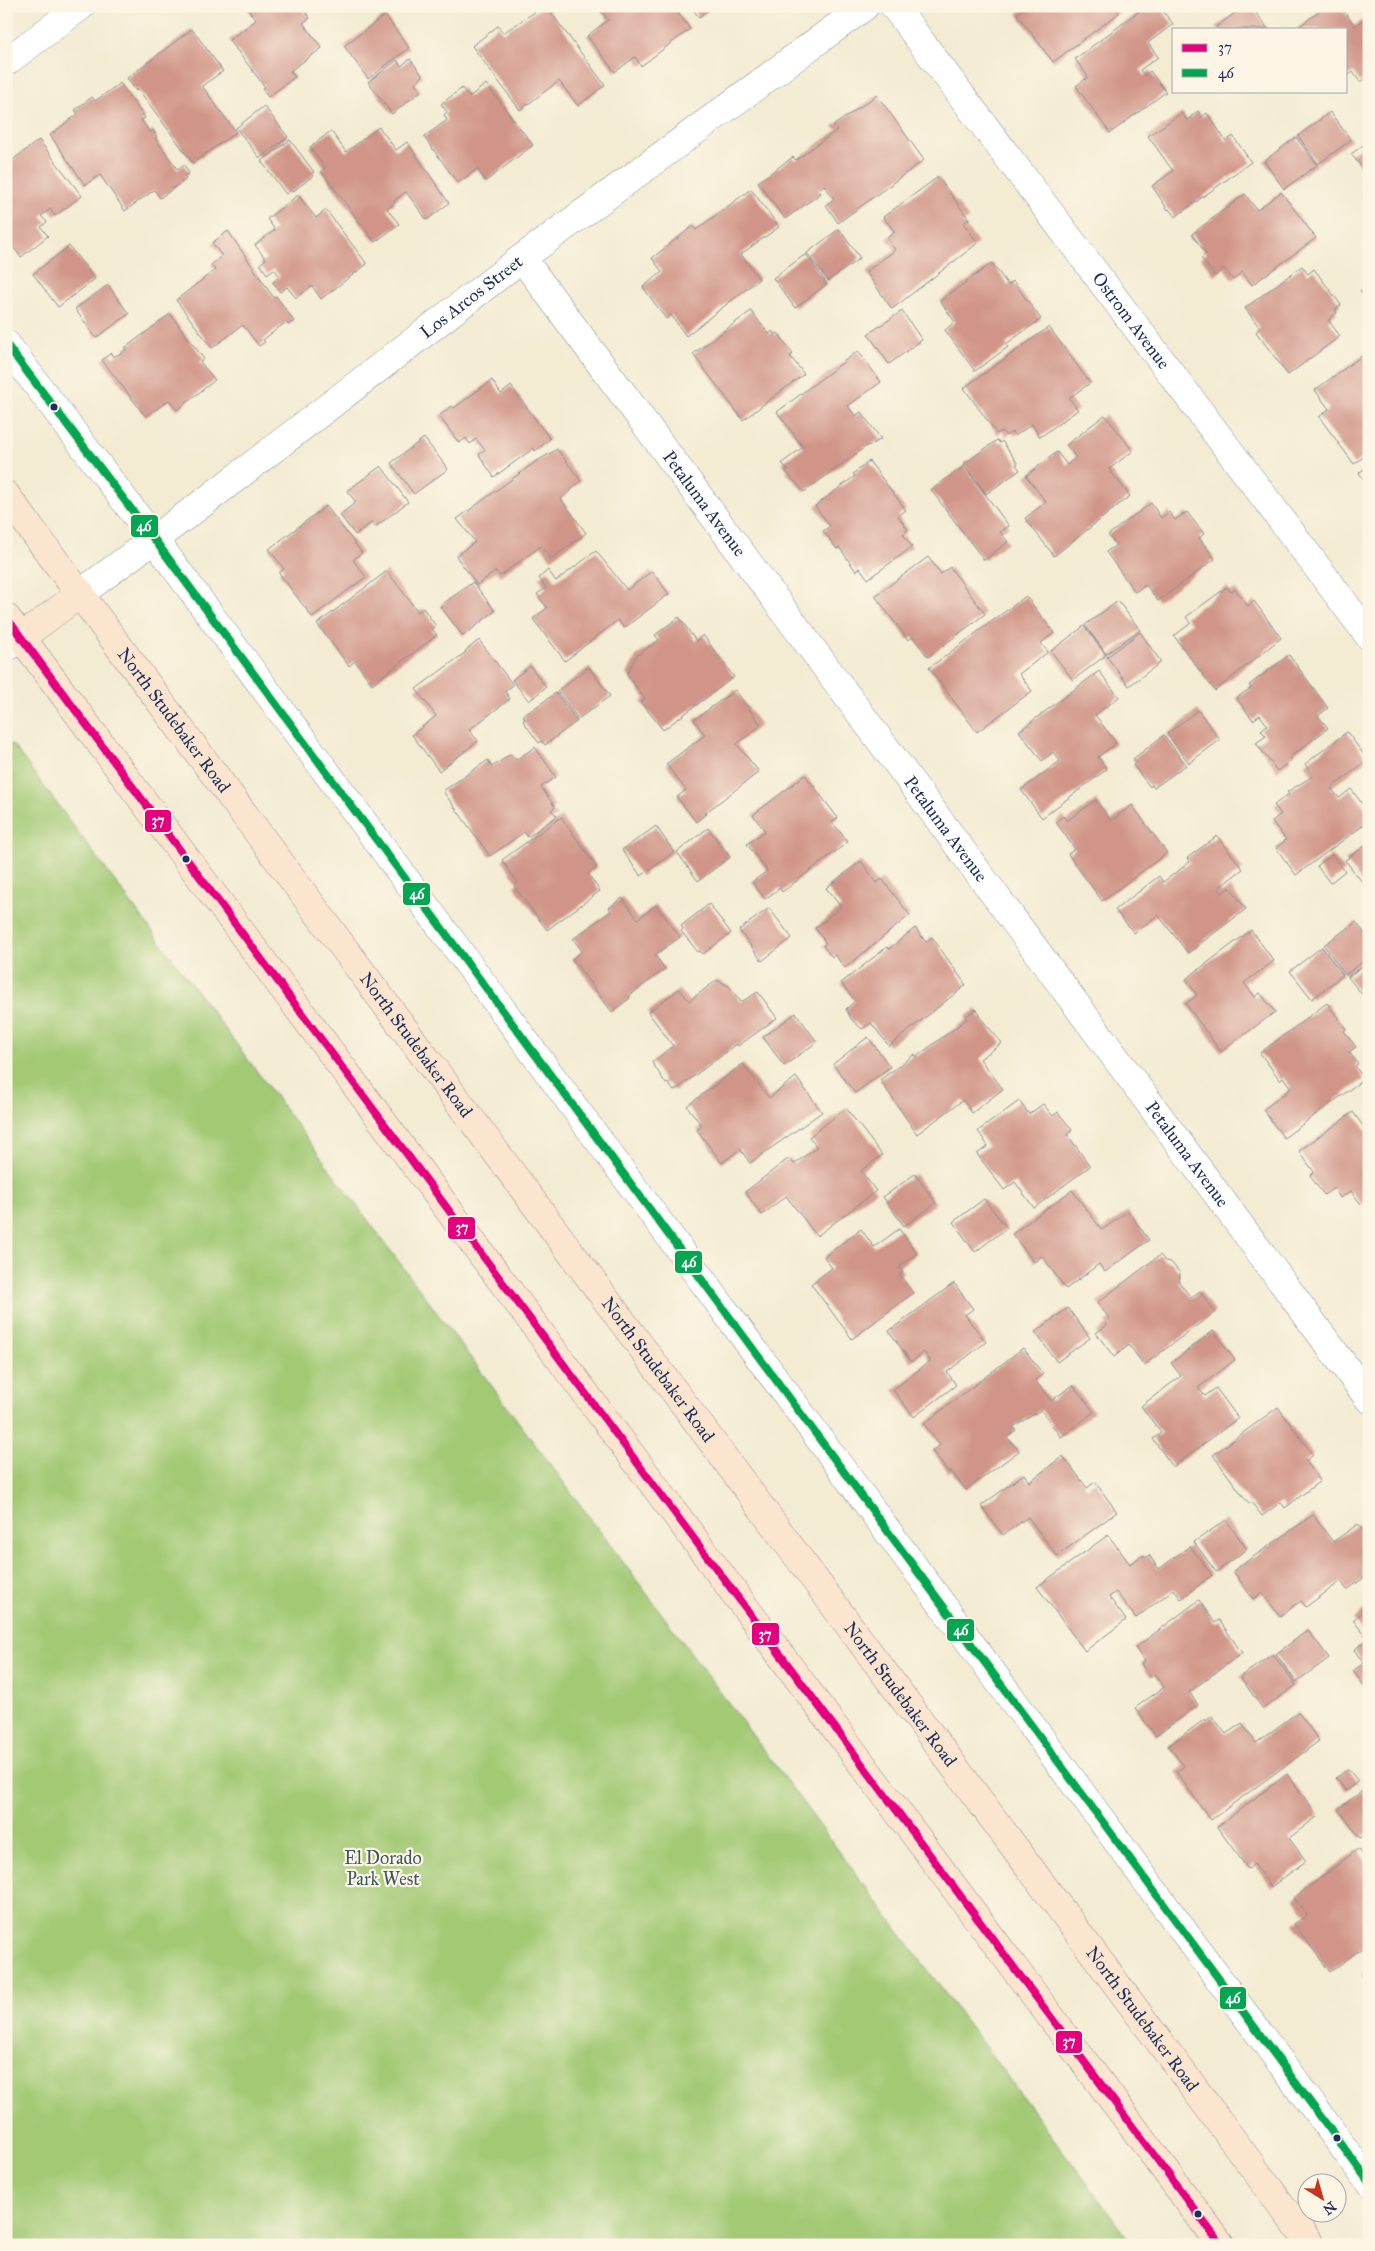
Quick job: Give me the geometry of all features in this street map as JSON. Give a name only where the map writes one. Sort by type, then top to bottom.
[{"type":"main road","name":"North Studebaker Road","points":[[6,495],[81,593],[1311,2245]]},
{"type":"main road","points":[[81,593],[11,634],[1221,2245]]},
{"type":"street","points":[[6,62],[80,6]]},
{"type":"street","name":"Los Arcos Street","points":[[81,593],[522,258],[865,6]]},
{"type":"street","name":"Ostrom Avenue","points":[[894,6],[1369,636]]},
{"type":"street","name":"Petaluma Avenue","points":[[522,258],[1369,1399]]},
{"type":"street","points":[[6,344],[154,539],[1369,2182]]},
{"type":"green space","name":"El Dorado Park West","points":[[6,742],[13,745],[1133,2245],[6,2245]]},
{"type":"building","points":[[245,6],[301,6],[310,18],[303,23],[322,48],[290,71],[295,77],[268,97],[262,89],[265,87],[229,40],[256,20]]},
{"type":"building","points":[[546,6],[605,85],[578,106],[559,81],[520,110],[472,46],[498,26],[503,33]]},
{"type":"building","points":[[597,6],[673,6],[690,29],[641,66],[635,57],[615,72],[587,36],[608,20]]},
{"type":"building","points":[[690,6],[714,6],[699,17]]},
{"type":"building","points":[[1027,6],[1114,6],[1119,13],[1053,62],[1017,14]]},
{"type":"building","points":[[1146,6],[1159,6],[1173,24],[1148,43],[1158,57],[1140,70],[1144,76],[1150,71],[1166,92],[1110,133],[1076,86],[1088,77],[1075,59]]},
{"type":"building","points":[[1244,6],[1251,6],[1267,28],[1216,28]]},
{"type":"building","points":[[1326,6],[1340,6],[1355,26],[1369,15],[1369,75],[1360,82],[1353,72],[1348,76],[1348,28],[1297,28]]},
{"type":"building","points":[[385,15],[409,48],[368,79],[344,46]]},
{"type":"building","points":[[192,29],[223,71],[202,86],[236,132],[193,163],[138,89],[136,91],[127,78]]},
{"type":"building","points":[[410,59],[423,76],[415,83],[421,91],[392,114],[368,82],[397,60],[401,66]]},
{"type":"building","points":[[120,83],[145,118],[141,120],[150,132],[153,130],[157,137],[155,138],[178,170],[184,165],[189,173],[184,177],[186,179],[160,198],[154,190],[125,211],[100,175],[85,185],[50,135],[78,114],[75,110],[92,97],[95,101]]},
{"type":"building","points":[[486,84],[533,145],[486,181],[477,169],[458,183],[424,137],[447,120],[444,115],[447,112],[441,104],[462,88],[469,97]]},
{"type":"building","points":[[877,95],[924,160],[838,223],[826,205],[834,199],[824,185],[818,190],[821,193],[785,219],[758,182],[793,157],[796,160],[837,130],[833,126]]},
{"type":"building","points":[[264,106],[288,137],[260,158],[236,128]]},
{"type":"building","points":[[1198,111],[1202,117],[1207,113],[1226,141],[1233,136],[1251,162],[1175,217],[1152,186],[1173,171],[1148,136],[1182,113],[1187,120]]},
{"type":"building","points":[[1330,112],[1351,140],[1318,164],[1298,136]]},
{"type":"building","points":[[379,127],[396,150],[407,142],[449,203],[427,220],[406,192],[387,209],[399,224],[375,242],[321,171],[325,168],[310,147],[331,131],[346,152]]},
{"type":"building","points":[[1296,137],[1317,165],[1284,189],[1264,161]]},
{"type":"building","points":[[39,140],[82,196],[55,216],[50,209],[41,216],[47,222],[41,227],[48,236],[21,257],[6,238],[6,165]]},
{"type":"building","points":[[290,140],[314,172],[311,174],[313,176],[292,192],[291,190],[286,194],[261,161]]},
{"type":"building","points":[[1369,141],[1369,176],[1351,154]]},
{"type":"building","points":[[938,177],[969,219],[963,223],[978,243],[892,309],[866,272],[895,250],[887,238],[895,232],[883,217]]},
{"type":"building","points":[[751,189],[779,227],[741,254],[759,279],[686,336],[671,315],[666,319],[643,287],[662,272],[652,258],[693,226],[696,230]]},
{"type":"building","points":[[1281,192],[1316,238],[1252,285],[1242,272],[1233,280],[1224,268],[1215,276],[1201,258],[1206,254],[1192,234],[1245,194],[1257,210]]},
{"type":"building","points":[[298,195],[316,218],[326,210],[367,264],[321,299],[312,286],[296,298],[287,287],[280,292],[273,282],[280,276],[274,269],[267,274],[260,264],[266,259],[255,245],[275,230],[267,219]]},
{"type":"building","points":[[839,229],[860,258],[828,281],[807,253]]},
{"type":"building","points":[[228,231],[274,298],[276,296],[294,321],[288,325],[286,322],[263,340],[265,342],[259,346],[243,325],[212,348],[176,300],[215,270],[211,265],[222,256],[212,243]]},
{"type":"building","points":[[69,246],[95,279],[58,307],[33,274]]},
{"type":"building","points":[[806,254],[827,284],[795,308],[773,278]]},
{"type":"building","points":[[992,263],[1008,285],[1013,281],[1041,319],[1006,344],[1008,347],[975,371],[945,330],[955,322],[940,301]]},
{"type":"building","points":[[1302,266],[1308,274],[1314,269],[1341,305],[1335,310],[1337,313],[1328,320],[1340,336],[1288,375],[1256,332],[1260,328],[1245,308]]},
{"type":"building","points":[[1369,284],[1369,302],[1360,291]]},
{"type":"building","points":[[108,285],[129,314],[96,338],[75,309]]},
{"type":"building","points":[[751,311],[769,334],[772,331],[775,335],[778,333],[793,354],[790,356],[804,374],[743,420],[693,354]]},
{"type":"building","points":[[902,311],[922,340],[889,364],[868,334]]},
{"type":"building","points":[[170,314],[204,359],[200,362],[215,380],[177,410],[169,400],[146,417],[102,360],[111,353],[113,357],[123,352],[125,348]]},
{"type":"building","points":[[1049,327],[1090,383],[1069,398],[1078,410],[1040,437],[1032,424],[1015,436],[1012,432],[1006,436],[1002,431],[997,434],[964,388]]},
{"type":"building","points":[[858,351],[881,382],[848,406],[855,416],[861,412],[881,439],[868,445],[804,492],[786,472],[788,470],[782,463],[803,447],[777,412]]},
{"type":"building","points":[[1363,355],[1369,363],[1369,453],[1354,464],[1319,417],[1329,409],[1315,390]]},
{"type":"building","points":[[492,380],[501,394],[511,386],[550,439],[535,451],[534,448],[494,477],[479,455],[485,450],[476,439],[470,444],[466,438],[459,443],[439,416],[452,406],[454,408]]},
{"type":"building","points":[[1105,415],[1133,451],[1109,469],[1130,496],[1054,556],[1025,518],[1046,502],[1026,476],[1057,452],[1067,465],[1076,457],[1066,445]]},
{"type":"building","points":[[424,438],[448,469],[414,494],[391,463]]},
{"type":"building","points":[[997,440],[1000,443],[1002,441],[1020,470],[986,494],[964,464]]},
{"type":"building","points":[[557,449],[581,481],[561,499],[586,533],[551,559],[541,546],[500,576],[496,571],[477,585],[456,556],[475,542],[457,519],[534,463]]},
{"type":"building","points":[[869,461],[906,510],[898,516],[908,530],[903,534],[912,547],[868,579],[860,568],[856,571],[839,547],[837,549],[823,531],[830,526],[815,506],[855,476],[853,474]]},
{"type":"building","points":[[1369,465],[1369,486],[1359,473]]},
{"type":"building","points":[[381,466],[408,502],[375,527],[371,523],[355,535],[340,515],[356,502],[347,491]]},
{"type":"building","points":[[964,466],[1009,526],[1000,532],[1008,542],[984,560],[931,490]]},
{"type":"building","points":[[1151,503],[1161,518],[1169,512],[1175,520],[1187,512],[1204,534],[1199,538],[1215,559],[1158,601],[1146,585],[1135,592],[1106,552],[1116,545],[1108,535]]},
{"type":"building","points":[[326,506],[362,553],[353,560],[366,577],[312,617],[279,573],[284,569],[269,549]]},
{"type":"building","points":[[596,551],[627,590],[652,571],[669,594],[624,628],[618,620],[565,661],[533,619],[547,608],[537,594],[546,588],[539,578],[548,570],[556,581]]},
{"type":"building","points":[[928,557],[941,574],[950,567],[985,614],[928,657],[913,637],[908,640],[875,596]]},
{"type":"building","points":[[387,571],[418,612],[423,608],[436,626],[432,629],[437,635],[372,684],[355,661],[349,666],[317,624]]},
{"type":"building","points":[[473,582],[495,611],[463,636],[440,606]]},
{"type":"building","points":[[1227,587],[1231,592],[1235,589],[1248,606],[1254,601],[1281,638],[1215,691],[1174,636],[1191,623],[1186,617]]},
{"type":"building","points":[[1026,596],[1054,633],[1041,643],[1048,652],[1019,674],[1032,691],[977,732],[929,668]]},
{"type":"building","points":[[1118,601],[1140,630],[1106,654],[1085,625]]},
{"type":"building","points":[[679,617],[696,641],[703,635],[734,677],[663,730],[641,702],[645,699],[627,674],[636,656],[659,640],[655,635]]},
{"type":"building","points":[[1084,626],[1106,655],[1073,680],[1051,651]]},
{"type":"building","points":[[1140,632],[1161,662],[1129,686],[1107,657]]},
{"type":"building","points":[[479,640],[513,685],[505,691],[510,699],[469,730],[478,741],[439,771],[412,735],[436,716],[416,689]]},
{"type":"building","points":[[1289,655],[1328,708],[1318,716],[1328,728],[1290,757],[1292,760],[1277,771],[1256,743],[1266,736],[1261,730],[1267,725],[1260,715],[1253,720],[1236,698],[1251,688],[1249,685]]},
{"type":"building","points":[[530,666],[546,687],[529,701],[512,680]]},
{"type":"building","points":[[589,667],[610,696],[578,719],[557,691]]},
{"type":"building","points":[[1099,671],[1119,697],[1095,715],[1116,743],[1098,757],[1107,769],[1042,818],[1021,790],[1060,761],[1053,752],[1042,761],[1019,731]]},
{"type":"building","points":[[735,690],[761,725],[737,744],[759,772],[696,822],[677,797],[686,790],[666,764],[705,735],[694,720]]},
{"type":"building","points":[[556,693],[577,721],[545,745],[542,741],[539,743],[523,721],[525,719],[523,716]]},
{"type":"building","points":[[1198,710],[1220,740],[1189,763],[1167,734]]},
{"type":"building","points":[[1347,732],[1368,760],[1331,788],[1339,798],[1351,789],[1369,813],[1369,821],[1296,875],[1276,848],[1286,840],[1272,821],[1281,814],[1274,805],[1289,794],[1287,792],[1313,776],[1305,764]]},
{"type":"building","points":[[1164,735],[1186,765],[1154,788],[1152,785],[1150,787],[1133,765],[1136,763],[1133,759]]},
{"type":"building","points":[[535,747],[556,777],[541,787],[555,807],[551,810],[557,816],[528,837],[524,832],[490,856],[443,791],[488,760],[492,767],[511,754],[516,760]]},
{"type":"building","points":[[805,775],[838,818],[832,822],[848,842],[782,892],[780,888],[765,899],[752,882],[767,871],[747,844],[765,831],[753,815]]},
{"type":"building","points":[[1096,800],[1111,821],[1132,805],[1167,853],[1102,901],[1068,854],[1075,849],[1056,822],[1063,816],[1067,821]]},
{"type":"building","points":[[561,817],[597,867],[588,874],[600,891],[547,930],[514,886],[518,883],[502,860]]},
{"type":"building","points":[[656,826],[674,852],[641,876],[622,850]]},
{"type":"building","points":[[708,828],[730,857],[698,881],[677,852]]},
{"type":"building","points":[[1217,836],[1243,869],[1218,888],[1222,893],[1230,887],[1246,909],[1188,953],[1158,915],[1134,933],[1115,910],[1159,876],[1163,882],[1190,862],[1187,858]]},
{"type":"building","points":[[1369,843],[1369,891],[1345,860]]},
{"type":"building","points":[[1332,855],[1345,871],[1330,883],[1317,866]]},
{"type":"building","points":[[861,861],[877,883],[882,879],[910,915],[845,968],[835,955],[832,957],[823,946],[826,943],[815,928],[841,907],[826,888]]},
{"type":"building","points":[[622,898],[638,919],[656,905],[680,937],[655,955],[665,969],[629,996],[630,998],[612,1012],[572,959],[582,951],[573,939],[611,911],[609,908]]},
{"type":"building","points":[[709,904],[731,933],[703,954],[700,951],[698,952],[681,931],[683,929],[681,926]]},
{"type":"building","points":[[769,908],[792,938],[762,961],[739,930]]},
{"type":"building","points":[[1356,922],[1369,939],[1369,957],[1345,975],[1324,945]]},
{"type":"building","points":[[915,928],[926,942],[932,937],[966,985],[889,1046],[871,1023],[862,1029],[851,1019],[846,1009],[855,1001],[841,983]]},
{"type":"building","points":[[1251,930],[1274,961],[1244,983],[1255,997],[1260,993],[1275,1012],[1221,1052],[1186,1004],[1197,995],[1186,979]]},
{"type":"building","points":[[1322,947],[1343,975],[1312,999],[1290,971]]},
{"type":"building","points":[[1369,961],[1369,1003],[1348,977]]},
{"type":"building","points":[[717,980],[729,986],[741,1002],[758,992],[777,1018],[738,1046],[737,1044],[674,1091],[668,1083],[666,1084],[652,1062],[673,1046],[648,1012],[679,989],[689,1001]]},
{"type":"building","points":[[1327,1003],[1346,1029],[1344,1031],[1356,1047],[1349,1052],[1358,1064],[1355,1066],[1364,1079],[1284,1138],[1263,1110],[1291,1088],[1283,1077],[1280,1080],[1260,1053]]},
{"type":"building","points":[[976,1009],[980,1013],[978,1015],[1002,1043],[980,1059],[1003,1089],[972,1113],[963,1100],[917,1134],[880,1080],[915,1054],[916,1057],[967,1019],[965,1017]]},
{"type":"building","points":[[796,1013],[817,1042],[784,1066],[763,1037]]},
{"type":"building","points":[[868,1037],[890,1067],[855,1093],[833,1064]]},
{"type":"building","points":[[743,1064],[769,1098],[796,1077],[822,1112],[750,1163],[740,1149],[722,1163],[697,1130],[702,1126],[687,1106]]},
{"type":"building","points":[[1019,1101],[1029,1114],[1043,1104],[1053,1116],[1058,1112],[1072,1130],[1067,1134],[1090,1166],[1034,1208],[1015,1182],[1004,1190],[977,1154],[988,1146],[978,1131]]},
{"type":"building","points":[[846,1108],[882,1155],[861,1171],[876,1191],[817,1236],[786,1196],[762,1215],[745,1192],[789,1158],[794,1164],[817,1147],[809,1137]]},
{"type":"building","points":[[1353,1112],[1366,1130],[1369,1128],[1369,1198],[1361,1204],[1351,1191],[1340,1198],[1334,1188],[1324,1195],[1310,1176],[1314,1172],[1299,1151]]},
{"type":"building","points":[[915,1174],[936,1203],[904,1226],[883,1197]]},
{"type":"building","points":[[1072,1190],[1102,1230],[1128,1211],[1149,1240],[1105,1272],[1099,1264],[1066,1289],[1042,1256],[1034,1262],[1012,1234]]},
{"type":"building","points":[[984,1199],[1007,1228],[975,1252],[953,1222]]},
{"type":"building","points":[[861,1229],[874,1247],[899,1229],[917,1253],[899,1267],[903,1272],[900,1275],[913,1293],[852,1339],[811,1284],[832,1268],[824,1257]]},
{"type":"building","points":[[1160,1255],[1165,1261],[1171,1262],[1180,1273],[1179,1282],[1191,1298],[1200,1291],[1215,1312],[1144,1365],[1129,1345],[1114,1357],[1096,1333],[1107,1325],[1106,1323],[1110,1319],[1097,1303]]},
{"type":"building","points":[[954,1283],[973,1309],[965,1315],[986,1342],[947,1372],[956,1385],[914,1417],[893,1390],[930,1361],[924,1352],[911,1362],[889,1331]]},
{"type":"building","points":[[1068,1308],[1090,1338],[1057,1362],[1035,1332]]},
{"type":"building","points":[[1213,1331],[1235,1360],[1198,1388],[1205,1396],[1216,1388],[1238,1418],[1173,1467],[1153,1439],[1161,1433],[1141,1406],[1181,1376],[1171,1363]]},
{"type":"building","points":[[1023,1348],[1043,1374],[1035,1380],[1051,1401],[1073,1385],[1094,1412],[1061,1437],[1041,1410],[1013,1427],[1016,1430],[1007,1437],[1019,1451],[966,1490],[951,1471],[949,1473],[932,1451],[940,1445],[924,1424]]},
{"type":"building","points":[[1278,1407],[1313,1455],[1306,1461],[1320,1481],[1285,1508],[1281,1502],[1262,1516],[1251,1502],[1249,1504],[1213,1455]]},
{"type":"building","points":[[1063,1456],[1087,1488],[1095,1482],[1117,1512],[1057,1556],[1028,1517],[1003,1535],[981,1506],[1024,1474],[1029,1482]]},
{"type":"building","points":[[1313,1515],[1333,1542],[1358,1524],[1369,1539],[1369,1574],[1347,1590],[1341,1581],[1306,1607],[1301,1601],[1280,1616],[1262,1593],[1253,1599],[1233,1571]]},
{"type":"building","points":[[1226,1520],[1247,1549],[1216,1572],[1194,1542]]},
{"type":"building","points":[[1108,1535],[1130,1564],[1143,1555],[1145,1558],[1149,1555],[1159,1569],[1190,1546],[1212,1575],[1181,1599],[1174,1589],[1136,1618],[1116,1592],[1109,1597],[1126,1620],[1085,1651],[1037,1587]]},
{"type":"building","points":[[1199,1600],[1215,1623],[1219,1620],[1242,1653],[1189,1692],[1198,1705],[1156,1736],[1135,1708],[1164,1687],[1154,1674],[1151,1677],[1141,1664],[1145,1661],[1135,1648]]},
{"type":"building","points":[[1369,1607],[1369,1692],[1353,1671],[1364,1663],[1354,1650],[1368,1639],[1353,1620]]},
{"type":"building","points":[[1308,1630],[1329,1658],[1296,1682],[1276,1654]]},
{"type":"building","points":[[1273,1654],[1296,1685],[1263,1709],[1240,1677]]},
{"type":"building","points":[[1298,1712],[1319,1741],[1211,1820],[1176,1772],[1184,1766],[1168,1746],[1212,1716],[1226,1734],[1242,1723],[1256,1743]]},
{"type":"building","points":[[1348,1769],[1358,1781],[1346,1791],[1336,1778]]},
{"type":"building","points":[[1287,1774],[1318,1816],[1289,1838],[1306,1861],[1271,1887],[1254,1864],[1248,1869],[1217,1827]]},
{"type":"building","points":[[1369,1786],[1369,1832],[1360,1838],[1338,1809]]},
{"type":"building","points":[[1358,1849],[1369,1864],[1369,1894],[1366,1896],[1369,1901],[1369,1943],[1330,1972],[1294,1924],[1307,1915],[1294,1898]]},
{"type":"building","points":[[1369,1969],[1369,1983],[1362,1974]]},
{"type":"transit line","name":"46","points":[[6,344],[154,539],[1369,2182]]},
{"type":"transit line","name":"37","points":[[6,617],[1221,2245]]}]
